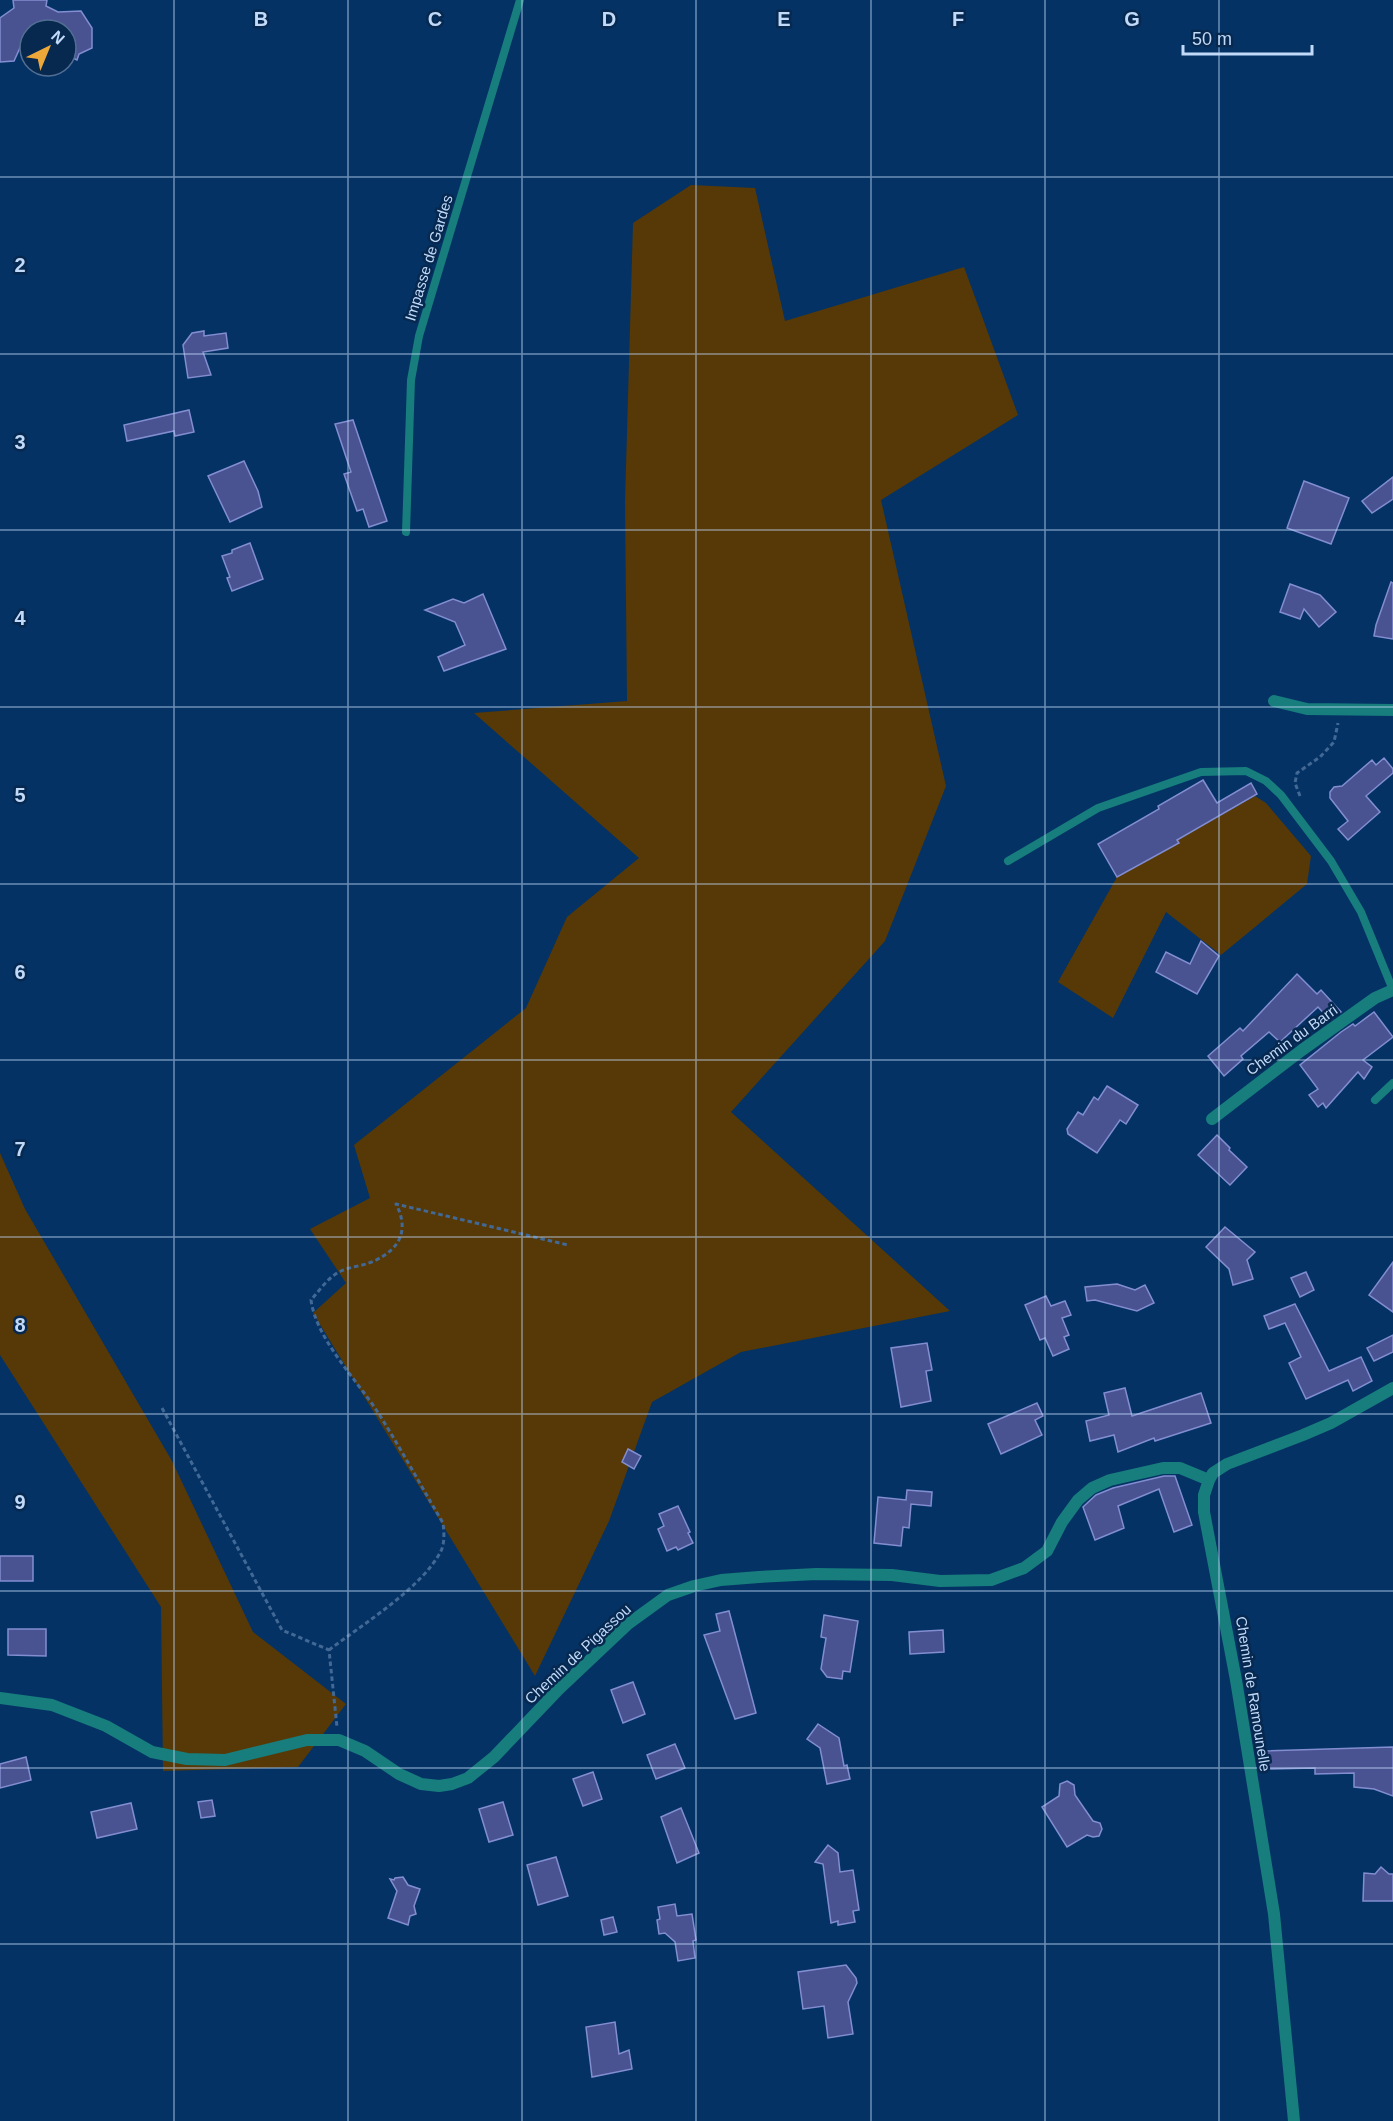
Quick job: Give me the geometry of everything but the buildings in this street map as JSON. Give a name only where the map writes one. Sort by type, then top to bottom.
[{"type":"street","points":[[1274,701],[1307,710],[1393,710]]},
{"type":"street","name":"Chemin du Barri","points":[[1212,1119],[1311,1043],[1375,998],[1393,990]]},
{"type":"street","points":[[1209,1480],[1213,1473],[1227,1464],[1322,1427],[1393,1388]]},
{"type":"street","name":"Chemin de Pigassou","points":[[0,1698],[52,1705],[106,1726],[152,1752],[187,1759],[225,1760],[307,1740],[339,1740],[365,1751],[399,1774],[421,1784],[439,1786],[452,1784],[468,1778],[494,1756],[557,1691],[628,1624],[668,1595],[721,1580],[759,1576],[892,1575],[940,1581],[991,1580],[1024,1568],[1047,1551],[1062,1522],[1078,1500],[1092,1488],[1110,1480],[1163,1468],[1180,1468],[1209,1480]]},
{"type":"street","name":"Chemin de Ramounelle","points":[[1209,1480],[1204,1495],[1204,1512],[1236,1680],[1274,1914],[1294,2121]]},
{"type":"lane","name":"Impasse de Gardes","points":[[406,532],[411,380],[419,336],[520,0]]},
{"type":"lane","points":[[1008,861],[1098,808],[1202,772],[1246,771],[1266,781],[1281,795],[1331,861],[1361,912],[1393,990]]},
{"type":"lane","points":[[1376,1100],[1393,1083]]},
{"type":"path","points":[[1305,802],[1298,794],[1295,783],[1297,773],[1320,757],[1335,742],[1340,710]]},
{"type":"path","points":[[329,1650],[418,1582],[442,1550],[444,1537],[443,1523],[378,1412],[320,1329],[313,1313],[311,1300],[328,1279],[340,1272],[376,1261],[397,1245],[402,1232],[403,1217],[396,1204],[568,1245]]},
{"type":"path","points":[[162,1408],[282,1630],[329,1650]]},
{"type":"path","points":[[329,1650],[339,1740]]},
{"type":"shaded area","points":[[691,185],[755,188],[785,321],[964,267],[1018,415],[881,500],[946,786],[885,941],[731,1112],[950,1311],[741,1352],[652,1402],[609,1521],[535,1676],[313,1313],[346,1283],[310,1229],[370,1198],[354,1145],[526,1008],[567,917],[639,858],[474,713],[627,701],[625,502],[633,223]]},
{"type":"shaded area","points":[[1255,796],[1266,803],[1311,856],[1307,884],[1221,955],[1166,912],[1113,1018],[1058,982],[1117,877],[1179,843],[1177,840]]},
{"type":"shaded area","points":[[0,1153],[25,1209],[172,1461],[253,1632],[346,1704],[298,1767],[163,1771],[161,1607],[0,1355]]}]
